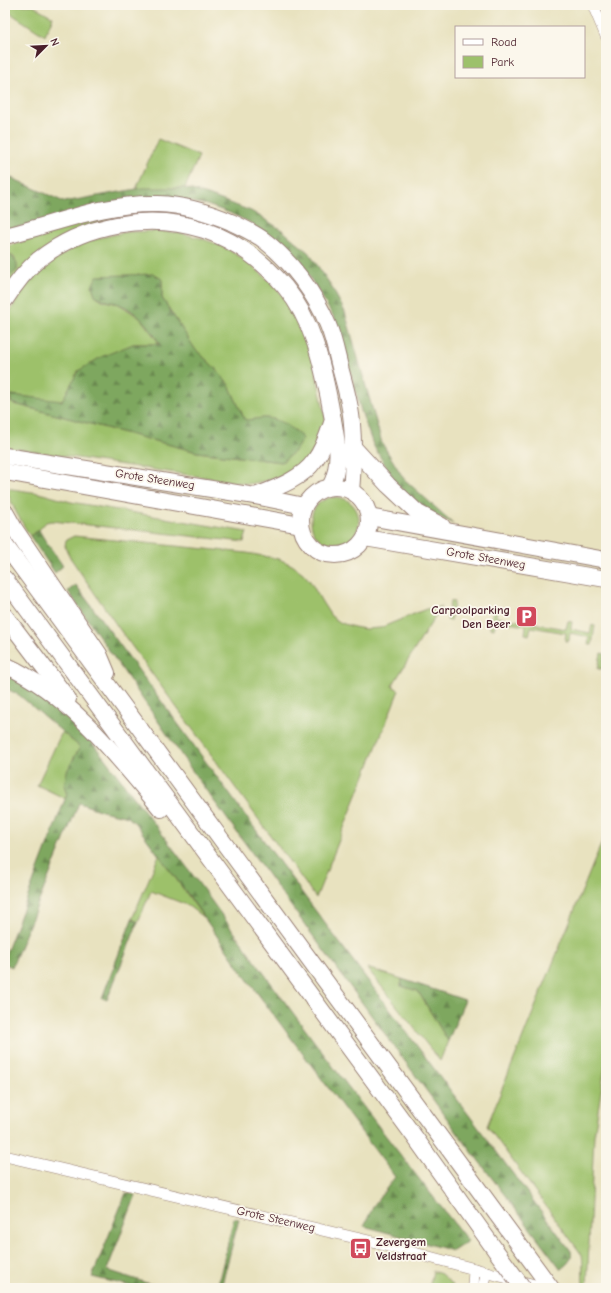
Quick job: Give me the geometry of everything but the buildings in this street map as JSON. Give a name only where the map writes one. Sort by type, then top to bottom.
[{"type":"highway","points":[[5,236],[104,209],[138,204],[159,204],[199,210],[217,216],[245,229],[265,241],[297,273],[321,309],[329,326],[349,402],[352,424],[353,447],[351,491]]},
{"type":"highway","points":[[5,300],[23,275],[37,261],[73,237],[97,229],[141,222],[161,222],[184,225],[204,230],[240,247],[257,259],[286,288],[298,306],[318,348],[338,445],[334,480],[330,487]]},
{"type":"highway","points":[[255,496],[277,487],[299,475],[315,461],[324,444],[333,420]]},
{"type":"highway","points":[[353,447],[418,513],[454,533]]},
{"type":"highway","name":"Grote Steenweg","points":[[7,456],[255,496],[304,506]]},
{"type":"highway","name":"Grote Steenweg","points":[[5,472],[301,525]]},
{"type":"highway","points":[[330,487],[341,487],[351,491],[363,502],[369,517],[365,538],[356,548],[343,554],[329,555],[316,549],[306,539],[301,525],[304,506],[319,490],[330,487]]},
{"type":"highway","points":[[5,512],[14,528],[99,654],[114,693]]},
{"type":"highway","name":"Grote Steenweg","points":[[369,517],[606,560]]},
{"type":"highway","name":"Grote Steenweg","points":[[365,538],[606,579]]},
{"type":"highway","points":[[5,545],[551,1288]]},
{"type":"highway","points":[[5,579],[414,1136],[523,1288]]},
{"type":"highway","points":[[5,616],[90,727]]},
{"type":"highway","points":[[5,665],[20,672],[47,690],[90,727],[116,754],[170,819],[212,875],[315,1002]]},
{"type":"street","points":[[593,5],[606,36]]},
{"type":"street","name":"Grote Steenweg","points":[[5,1156],[369,1241],[546,1288]]},
{"type":"street","points":[[473,1288],[474,1269]]},
{"type":"street","points":[[483,1288],[487,1272]]},
{"type":"green space","points":[[5,5],[32,5],[53,17],[45,36],[10,13],[5,8]]},
{"type":"green space","points":[[158,139],[199,156],[185,188],[136,189]]},
{"type":"green space","points":[[5,175],[64,202],[142,188],[185,188],[251,211],[282,230],[309,253],[330,284],[345,312],[382,443],[404,479],[454,524],[423,509],[397,485],[373,445],[361,411],[335,319],[309,276],[251,223],[230,213],[207,205],[183,200],[5,229]]},
{"type":"green space","points":[[113,215],[114,220],[97,223],[5,291],[5,281],[17,270],[15,258],[9,254],[5,254],[5,247],[84,222]]},
{"type":"green space","points":[[158,231],[180,233],[222,246],[247,261],[274,285],[286,300],[301,324],[311,349],[327,425],[321,442],[303,466],[285,477],[248,484],[5,447],[5,320],[28,284],[43,268],[65,253],[86,242],[126,232]],"holes":[[[162,280],[162,298],[195,349],[215,368],[229,385],[245,421],[267,418],[276,420],[296,431],[282,462],[197,452],[11,403],[11,395],[62,402],[78,371],[133,344],[160,344],[140,318],[119,304],[104,301],[96,296],[92,286]]]},
{"type":"green space","points":[[5,254],[9,254],[16,261],[17,270],[5,281]]},
{"type":"green space","points":[[153,274],[162,279],[162,298],[195,349],[215,368],[229,385],[245,420],[264,418],[275,419],[290,427],[303,438],[295,451],[282,462],[197,452],[11,403],[11,395],[62,401],[78,371],[101,357],[133,344],[160,344],[147,326],[132,311],[126,307],[95,295],[92,286],[97,276]]},
{"type":"green space","points":[[5,488],[39,493],[71,502],[247,532],[244,542],[52,521],[46,522],[39,530],[30,536],[17,514]]},
{"type":"green space","points":[[330,497],[340,497],[352,504],[359,516],[359,526],[352,538],[340,545],[330,545],[322,541],[315,534],[311,526],[311,516],[315,508],[322,501]]},
{"type":"green space","points":[[39,530],[63,566],[55,573],[30,536]]},
{"type":"green space","points":[[74,536],[247,553],[279,559],[292,565],[303,573],[310,581],[331,616],[341,623],[354,627],[365,629],[380,628],[426,609],[441,607],[392,686],[399,690],[316,898],[120,630],[69,556],[65,546],[66,540]]},
{"type":"green space","points":[[76,585],[303,894],[571,1251],[570,1259],[561,1269],[459,1135],[200,782],[68,591]]},
{"type":"green space","points":[[450,601],[454,602],[451,621],[447,620]]},
{"type":"green space","points":[[493,608],[497,609],[496,617],[527,622],[529,614],[533,615],[532,623],[566,629],[568,621],[572,622],[571,629],[590,633],[592,625],[595,626],[592,645],[588,645],[589,637],[570,633],[569,641],[565,641],[566,633],[531,627],[529,635],[525,634],[526,626],[496,621],[494,629],[490,628]]},
{"type":"green space","points":[[601,653],[605,654],[602,669],[598,669]]},
{"type":"green space","points":[[5,673],[50,702],[71,720],[96,747],[172,847],[333,1067],[468,1241],[453,1251],[364,1226],[374,1205],[395,1177],[249,982],[189,896],[135,823],[128,817],[102,811],[79,803],[12,967],[5,964],[5,956],[67,794],[64,785],[67,771],[80,747],[19,695],[5,688]]},
{"type":"green space","points":[[62,732],[80,747],[67,773],[65,785],[67,795],[66,799],[37,785]]},
{"type":"green space","points":[[606,832],[606,1060],[594,1136],[587,1288],[584,1288],[582,1255],[487,1126]]},
{"type":"green space","points":[[159,855],[204,918],[187,905],[151,891],[138,922],[132,919]]},
{"type":"green space","points":[[132,919],[138,922],[107,1000],[102,998]]},
{"type":"green space","points":[[367,968],[402,979],[401,986],[418,991],[448,1041],[440,1061]]},
{"type":"green space","points":[[402,979],[465,1000],[448,1041],[418,991],[401,986]]},
{"type":"green space","points":[[126,1193],[136,1195],[107,1270],[150,1284],[174,1288],[139,1288],[92,1277]]},
{"type":"green space","points":[[234,1218],[239,1219],[221,1288],[217,1288]]},
{"type":"green space","points":[[433,1271],[441,1274],[453,1285],[452,1288],[429,1288]]},
{"type":"place","name":"Carpoolparking Den Beer","points":[[526,617]]},
{"type":"place","name":"Zevergem Veldstraat","points":[[361,1249]]}]
